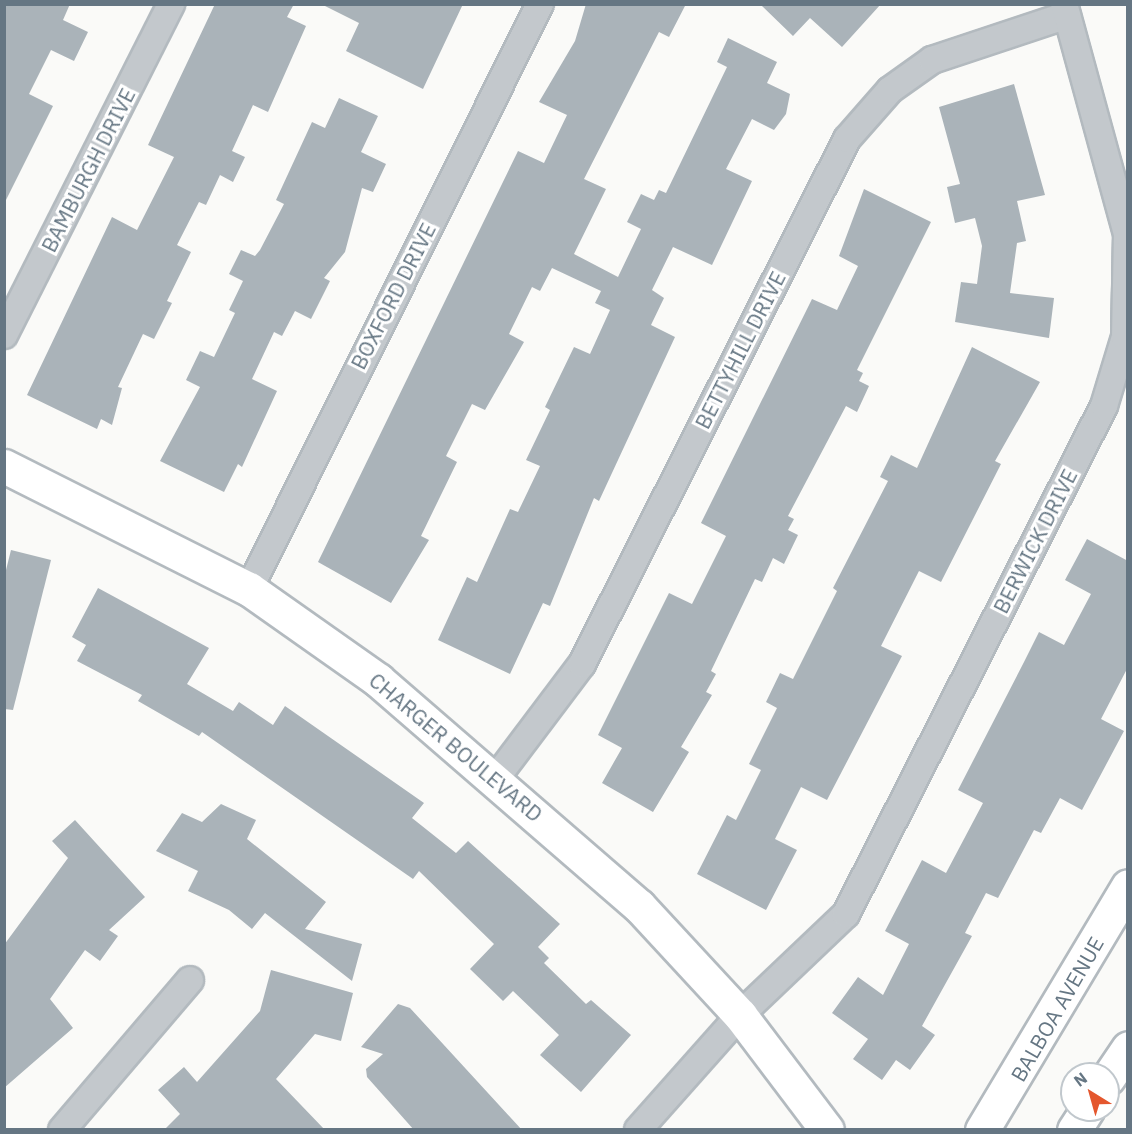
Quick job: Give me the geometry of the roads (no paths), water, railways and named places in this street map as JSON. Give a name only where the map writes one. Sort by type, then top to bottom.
[{"type":"street","name":"BAMBURGH DRIVE","points":[[4,335],[171,4]]},
{"type":"street","name":"BOXFORD DRIVE","points":[[249,589],[540,4]]},
{"type":"street","name":"BETTYHILL DRIVE","points":[[496,778],[582,664],[847,139],[890,90],[932,60],[1065,10]]},
{"type":"street","name":"BERWICK DRIVE","points":[[638,1130],[740,1015],[846,914],[1104,406],[1125,338],[1127,234],[1065,10]]},
{"type":"street","name":"CHARGER BOULEVARD","points":[[4,466],[249,589],[378,680],[496,778],[639,906],[740,1015],[827,1130]]},
{"type":"street","name":"BALBOA AVENUE","points":[[982,1130],[1128,886]]},
{"type":"street","points":[[62,1130],[190,980]]},
{"type":"street","points":[[1119,1062],[1128,1048]]}]
